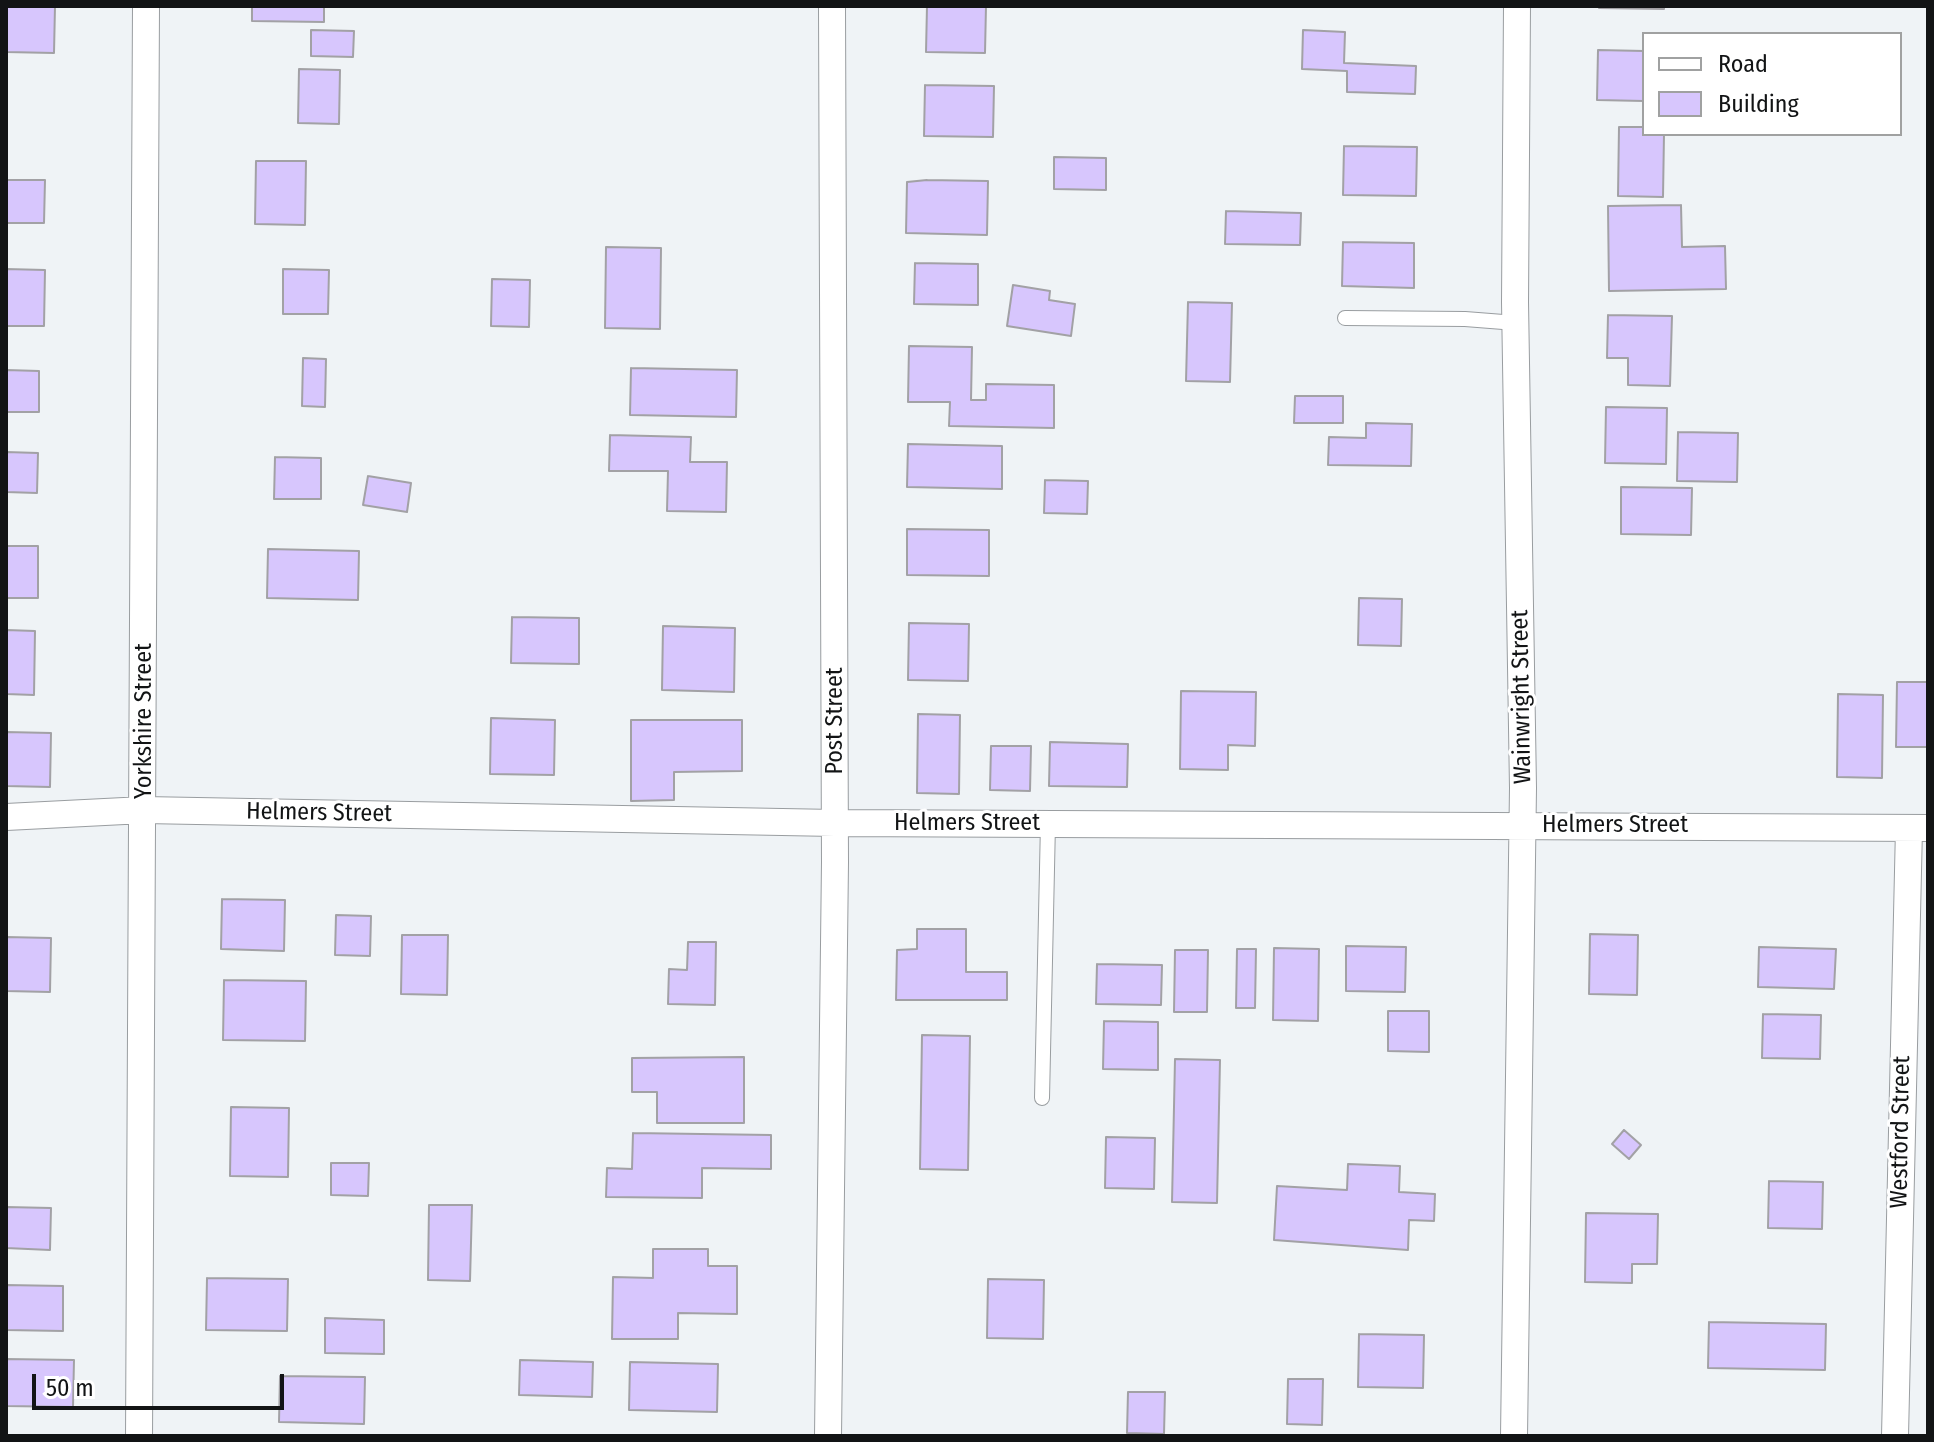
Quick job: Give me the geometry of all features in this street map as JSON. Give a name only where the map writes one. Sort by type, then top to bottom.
[{"type":"street","name":"Yorkshire Street","points":[[139,1436],[146,6]]},
{"type":"street","name":"Post Street","points":[[828,1436],[835,823],[832,6]]},
{"type":"street","name":"Wainwright Street","points":[[1514,1436],[1523,824],[1516,323],[1517,6]]},
{"type":"street","name":"Helmers Street","points":[[6,817],[144,810],[835,823],[1918,828]]},
{"type":"street","name":"Westford Street","points":[[1895,1436],[1918,828]]},
{"type":"lane","points":[[1345,318],[1516,323]]},
{"type":"lane","points":[[1042,1098],[1048,823]]},
{"type":"building","points":[[6,6],[55,6],[54,53],[6,52]]},
{"type":"building","points":[[252,6],[324,6],[324,22],[252,21]]},
{"type":"building","points":[[927,6],[986,6],[985,53],[926,52]]},
{"type":"building","points":[[1664,6],[1664,9],[1599,8]]},
{"type":"building","points":[[311,30],[354,31],[353,57],[311,56]]},
{"type":"building","points":[[1303,30],[1345,32],[1344,63],[1416,66],[1415,94],[1347,92],[1347,71],[1302,69]]},
{"type":"building","points":[[1598,50],[1642,51],[1642,101],[1597,100]]},
{"type":"building","points":[[299,69],[340,70],[339,124],[298,123]]},
{"type":"building","points":[[925,85],[994,86],[993,137],[924,136]]},
{"type":"building","points":[[1619,127],[1642,127],[1642,136],[1664,136],[1663,197],[1618,196]]},
{"type":"building","points":[[1344,146],[1417,147],[1416,196],[1343,195]]},
{"type":"building","points":[[1054,157],[1106,158],[1106,190],[1054,189]]},
{"type":"building","points":[[256,161],[306,161],[305,225],[255,224]]},
{"type":"building","points":[[6,180],[45,180],[44,223],[6,223]]},
{"type":"building","points":[[988,181],[987,235],[906,233],[907,182]]},
{"type":"building","points":[[1681,205],[1682,247],[1725,246],[1726,289],[1609,291],[1608,206]]},
{"type":"building","points":[[1226,211],[1301,213],[1300,245],[1225,244]]},
{"type":"building","points":[[1343,242],[1414,243],[1414,288],[1342,286]]},
{"type":"building","points":[[606,247],[661,248],[660,329],[605,328]]},
{"type":"building","points":[[915,263],[978,264],[978,305],[914,304]]},
{"type":"building","points":[[6,269],[45,270],[44,326],[6,326]]},
{"type":"building","points":[[283,269],[329,270],[328,314],[283,314]]},
{"type":"building","points":[[492,279],[530,280],[529,327],[491,326]]},
{"type":"building","points":[[1013,285],[1050,291],[1049,300],[1075,304],[1071,336],[1007,326]]},
{"type":"building","points":[[1188,302],[1232,303],[1230,382],[1186,381]]},
{"type":"building","points":[[1608,315],[1672,316],[1670,386],[1628,385],[1628,358],[1607,358]]},
{"type":"building","points":[[909,346],[972,347],[971,400],[986,400],[986,384],[1054,385],[1054,428],[949,426],[950,402],[908,402]]},
{"type":"building","points":[[303,358],[326,359],[325,407],[302,406]]},
{"type":"building","points":[[631,368],[737,370],[736,417],[630,415]]},
{"type":"building","points":[[6,370],[39,371],[39,412],[6,412]]},
{"type":"building","points":[[1295,396],[1343,396],[1343,423],[1294,423]]},
{"type":"building","points":[[1606,407],[1667,408],[1666,464],[1605,463]]},
{"type":"building","points":[[1366,423],[1412,424],[1411,466],[1328,465],[1329,437],[1366,438]]},
{"type":"building","points":[[1678,432],[1738,433],[1737,482],[1677,481]]},
{"type":"building","points":[[610,435],[691,437],[690,462],[727,462],[726,512],[667,511],[668,471],[609,471]]},
{"type":"building","points":[[908,444],[1002,446],[1002,489],[907,487]]},
{"type":"building","points":[[6,452],[38,453],[37,493],[6,492]]},
{"type":"building","points":[[275,457],[321,458],[321,499],[274,499]]},
{"type":"building","points":[[368,476],[411,483],[407,512],[363,505]]},
{"type":"building","points":[[1045,480],[1088,481],[1087,514],[1044,513]]},
{"type":"building","points":[[1621,487],[1692,488],[1691,535],[1621,534]]},
{"type":"building","points":[[907,529],[989,530],[989,576],[907,575]]},
{"type":"building","points":[[6,546],[38,546],[38,598],[6,598]]},
{"type":"building","points":[[268,549],[359,551],[358,600],[267,598]]},
{"type":"building","points":[[1359,598],[1402,599],[1401,646],[1358,645]]},
{"type":"building","points":[[512,617],[579,618],[579,664],[511,663]]},
{"type":"building","points":[[909,623],[969,624],[968,681],[908,680]]},
{"type":"building","points":[[663,626],[735,628],[734,692],[662,690]]},
{"type":"building","points":[[6,630],[35,631],[34,695],[6,694]]},
{"type":"building","points":[[1897,682],[1928,682],[1928,747],[1896,747]]},
{"type":"building","points":[[1181,691],[1256,692],[1255,746],[1228,745],[1228,770],[1180,769]]},
{"type":"building","points":[[1838,694],[1883,695],[1882,778],[1837,777]]},
{"type":"building","points":[[918,714],[960,715],[959,794],[917,793]]},
{"type":"building","points":[[491,718],[555,720],[554,775],[490,774]]},
{"type":"building","points":[[631,720],[742,720],[742,771],[674,772],[674,800],[631,801]]},
{"type":"building","points":[[6,732],[51,733],[50,787],[6,786]]},
{"type":"building","points":[[1050,742],[1128,744],[1127,787],[1049,786]]},
{"type":"building","points":[[991,746],[1031,746],[1030,791],[990,790]]},
{"type":"building","points":[[222,899],[285,900],[284,951],[221,949]]},
{"type":"building","points":[[336,915],[371,916],[370,956],[335,955]]},
{"type":"building","points":[[917,929],[966,929],[966,972],[1007,972],[1007,1000],[896,1000],[897,950],[917,949]]},
{"type":"building","points":[[1590,934],[1638,935],[1637,995],[1589,994]]},
{"type":"building","points":[[402,935],[448,935],[447,995],[401,994]]},
{"type":"building","points":[[6,937],[51,938],[50,992],[6,991]]},
{"type":"building","points":[[688,942],[716,942],[715,1005],[668,1004],[669,969],[687,970]]},
{"type":"building","points":[[1346,946],[1406,947],[1405,992],[1346,991]]},
{"type":"building","points":[[1759,947],[1836,949],[1834,989],[1758,987]]},
{"type":"building","points":[[1274,948],[1319,949],[1318,1021],[1273,1020]]},
{"type":"building","points":[[1237,949],[1256,949],[1255,1008],[1236,1008]]},
{"type":"building","points":[[1175,950],[1208,950],[1207,1012],[1174,1012]]},
{"type":"building","points":[[1097,964],[1162,965],[1161,1005],[1096,1004]]},
{"type":"building","points":[[224,980],[306,981],[305,1041],[223,1040]]},
{"type":"building","points":[[1388,1011],[1429,1011],[1429,1052],[1388,1051]]},
{"type":"building","points":[[1763,1014],[1821,1015],[1820,1059],[1762,1058]]},
{"type":"building","points":[[1104,1021],[1158,1022],[1158,1070],[1103,1069]]},
{"type":"building","points":[[922,1035],[970,1036],[968,1170],[920,1169]]},
{"type":"building","points":[[744,1057],[744,1123],[657,1123],[657,1092],[632,1092],[632,1058]]},
{"type":"building","points":[[1175,1059],[1220,1060],[1217,1203],[1172,1202]]},
{"type":"building","points":[[231,1107],[289,1108],[288,1177],[230,1176]]},
{"type":"building","points":[[1624,1130],[1641,1145],[1629,1159],[1612,1144]]},
{"type":"building","points":[[633,1133],[771,1135],[771,1169],[702,1168],[702,1198],[606,1197],[607,1168],[632,1169]]},
{"type":"building","points":[[1106,1137],[1155,1138],[1154,1189],[1105,1188]]},
{"type":"building","points":[[331,1163],[369,1163],[368,1196],[331,1195]]},
{"type":"building","points":[[1348,1164],[1400,1166],[1399,1192],[1435,1194],[1434,1221],[1409,1220],[1408,1250],[1274,1240],[1277,1186],[1347,1190]]},
{"type":"building","points":[[1769,1181],[1823,1182],[1822,1229],[1768,1228]]},
{"type":"building","points":[[429,1205],[472,1205],[470,1281],[428,1280]]},
{"type":"building","points":[[6,1207],[51,1208],[50,1250],[6,1248]]},
{"type":"building","points":[[1586,1213],[1658,1214],[1657,1264],[1632,1264],[1632,1283],[1585,1282]]},
{"type":"building","points":[[653,1249],[708,1249],[708,1266],[737,1266],[737,1314],[678,1313],[678,1339],[612,1339],[613,1277],[653,1278]]},
{"type":"building","points":[[207,1278],[288,1279],[287,1331],[206,1330]]},
{"type":"building","points":[[988,1279],[1044,1280],[1043,1339],[987,1338]]},
{"type":"building","points":[[6,1285],[63,1286],[63,1331],[6,1330]]},
{"type":"building","points":[[325,1318],[384,1320],[384,1354],[325,1353]]},
{"type":"building","points":[[1709,1322],[1826,1324],[1825,1370],[1708,1368]]},
{"type":"building","points":[[1359,1334],[1424,1335],[1423,1388],[1358,1387]]},
{"type":"building","points":[[6,1359],[74,1360],[73,1407],[6,1406]]},
{"type":"building","points":[[520,1360],[593,1362],[592,1397],[519,1395]]},
{"type":"building","points":[[630,1362],[718,1364],[717,1412],[629,1410]]},
{"type":"building","points":[[280,1376],[365,1377],[364,1424],[279,1422]]},
{"type":"building","points":[[1288,1379],[1323,1379],[1322,1425],[1287,1424]]},
{"type":"building","points":[[1128,1392],[1165,1392],[1164,1434],[1127,1433]]}]
